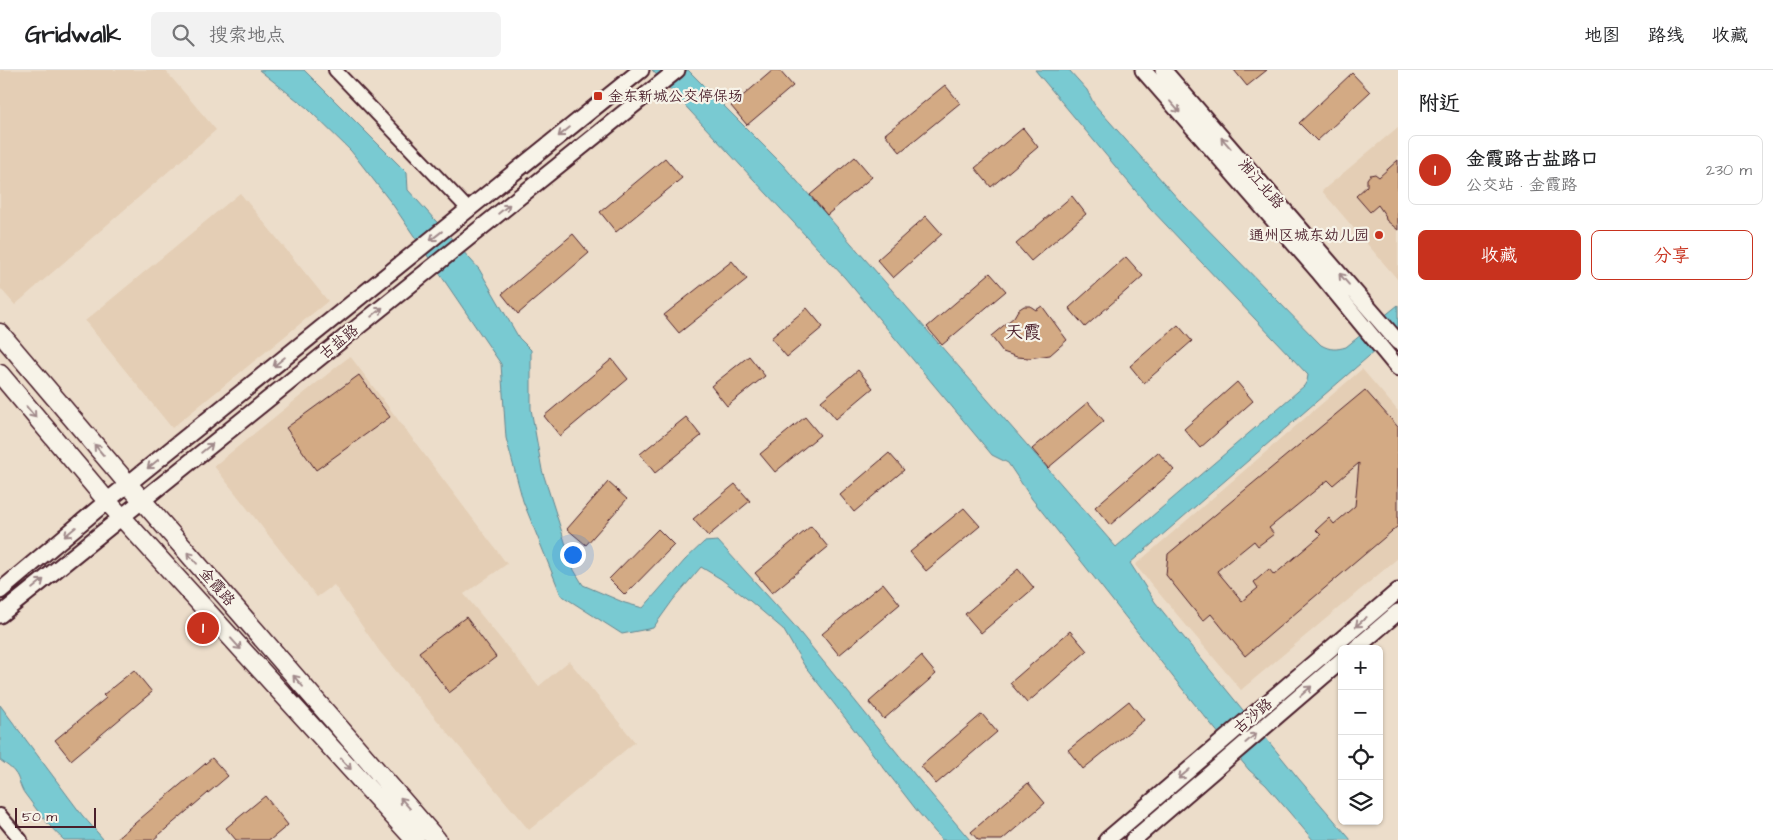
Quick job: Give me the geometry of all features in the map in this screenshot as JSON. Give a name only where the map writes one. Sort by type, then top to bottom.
[{"type":"main road","name":"金霞路","points":[[0,333],[128,484],[437,840]]},
{"type":"main road","name":"金霞路","points":[[0,374],[107,501],[415,840]]},
{"type":"street","points":[[335,70],[468,209]]},
{"type":"street","name":"古盐路","points":[[0,615],[677,70]]},
{"type":"street","points":[[1144,70],[1318,271],[1398,368]]},
{"type":"street","name":"湘江北路","points":[[1164,70],[1397,341]]},
{"type":"street","name":"古盐路","points":[[0,591],[107,501],[640,71]]},
{"type":"street","name":"古沙路","points":[[1107,840],[1398,590]]},
{"type":"street","points":[[1360,645],[1398,612]]},
{"type":"street","name":"古沙路","points":[[1133,840],[1338,663]]},
{"type":"street","points":[[0,815],[20,840]]},
{"type":"shaded area","points":[[0,70],[165,70],[216,130],[15,305],[0,288]]},
{"type":"shaded area","name":"通州区城东幼儿园","points":[[1398,127],[1398,280],[1322,191]]},
{"type":"shaded area","points":[[240,193],[328,301],[172,428],[85,321]]},
{"type":"shaded area","points":[[350,356],[507,564],[464,594],[539,686],[569,661],[635,742],[529,830],[380,652],[334,585],[317,597],[214,466]]},
{"type":"shaded area","points":[[1362,369],[1398,411],[1398,558],[1241,690],[1135,565]]},
{"type":"water","points":[[259,70],[304,70],[407,173],[408,190],[479,269],[519,338],[531,350],[531,409],[542,470],[574,570],[583,585],[625,603],[643,608],[685,560],[704,542],[718,541],[793,624],[970,840],[942,840],[918,812],[804,665],[783,629],[721,579],[701,567],[673,600],[653,628],[622,634],[561,595],[523,501],[506,438],[501,364],[393,205],[351,151],[307,108]]},
{"type":"water","points":[[652,70],[688,70],[783,165],[1116,547],[1304,386],[1308,375],[1150,208],[1035,70],[1069,70],[1087,90],[1094,104],[1179,200],[1321,345],[1333,349],[1346,347],[1398,305],[1398,331],[1130,563],[1155,602],[1351,840],[1313,840],[1266,785],[1249,770],[1032,499],[1008,463],[992,455],[845,278]]},
{"type":"water","points":[[0,705],[82,815],[104,840],[64,840],[53,830],[23,792],[14,771],[0,760]]},
{"type":"building","points":[[773,70],[779,70],[793,86],[747,125],[731,106]]},
{"type":"building","points":[[1234,70],[1267,70],[1247,86]]},
{"type":"building","points":[[1352,73],[1370,92],[1317,141],[1299,123]]},
{"type":"building","points":[[945,85],[960,103],[900,152],[885,134]]},
{"type":"building","points":[[1023,128],[1038,147],[991,187],[975,168]]},
{"type":"building","points":[[855,157],[872,177],[827,215],[810,195]]},
{"type":"building","points":[[665,158],[682,178],[616,232],[600,212]]},
{"type":"building","points":[[1398,160],[1398,230],[1386,220],[1378,205],[1370,212],[1356,196],[1367,186],[1367,179],[1370,175],[1375,174],[1379,177]]},
{"type":"building","points":[[1072,196],[1086,214],[1031,261],[1016,244]]},
{"type":"building","points":[[926,216],[942,234],[893,278],[877,260]]},
{"type":"building","points":[[573,234],[589,253],[518,314],[502,294]]},
{"type":"building","points":[[1126,257],[1143,276],[1085,327],[1069,308]]},
{"type":"building","points":[[732,261],[747,279],[679,333],[664,315]]},
{"type":"building","points":[[990,273],[1006,291],[942,345],[927,327]]},
{"type":"building","points":[[1024,306],[1030,306],[1036,310],[1042,306],[1067,340],[1050,355],[1029,358],[1017,357],[1003,352],[991,336]]},
{"type":"building","points":[[807,308],[823,327],[787,357],[771,338]]},
{"type":"building","points":[[1178,325],[1192,341],[1144,383],[1130,366]]},
{"type":"building","points":[[749,356],[765,376],[727,406],[711,386]]},
{"type":"building","points":[[612,359],[628,379],[560,436],[544,416]]},
{"type":"building","points":[[858,370],[873,388],[836,419],[821,401]]},
{"type":"building","points":[[359,375],[390,417],[316,470],[286,428]]},
{"type":"building","points":[[1237,382],[1253,401],[1200,448],[1184,429]]},
{"type":"building","points":[[1365,390],[1398,427],[1398,526],[1245,656],[1211,614],[1203,621],[1166,575],[1168,554]],"holes":[[[1359,463],[1355,506],[1334,524],[1329,518],[1316,530],[1321,535],[1274,575],[1269,569],[1254,582],[1258,588],[1242,601],[1217,571],[1254,541],[1258,546],[1274,534],[1269,528],[1328,480],[1333,485]]]},
{"type":"building","points":[[1088,402],[1104,421],[1048,468],[1032,449]]},
{"type":"building","points":[[686,417],[701,436],[655,473],[640,454]]},
{"type":"building","points":[[805,417],[820,435],[775,472],[760,454]]},
{"type":"building","points":[[1158,452],[1174,470],[1110,525],[1095,507]]},
{"type":"building","points":[[889,453],[904,470],[854,512],[840,495]]},
{"type":"building","points":[[608,482],[627,499],[586,545],[567,529]]},
{"type":"building","points":[[735,484],[750,501],[708,536],[693,519]]},
{"type":"building","points":[[964,508],[980,526],[926,571],[910,552]]},
{"type":"building","points":[[811,526],[828,547],[772,593],[755,573]]},
{"type":"building","points":[[658,529],[674,545],[625,595],[609,579]]},
{"type":"building","points":[[1018,569],[1034,588],[981,633],[965,614]]},
{"type":"building","points":[[883,583],[900,604],[839,655],[822,634]]},
{"type":"building","points":[[466,617],[496,657],[449,693],[419,652]]},
{"type":"building","points":[[1070,631],[1087,651],[1027,703],[1010,683]]},
{"type":"building","points":[[921,656],[936,674],[884,719],[869,702]]},
{"type":"building","points":[[134,670],[152,692],[71,760],[55,740],[106,698],[103,695]]},
{"type":"building","points":[[1129,701],[1144,720],[1083,769],[1068,750]]},
{"type":"building","points":[[982,714],[997,732],[936,784],[921,766]]},
{"type":"building","points":[[212,758],[228,776],[153,840],[115,840]]},
{"type":"building","points":[[1028,783],[1045,803],[1002,840],[978,840],[971,832]]},
{"type":"building","points":[[265,796],[288,825],[270,840],[236,840],[226,828]]},
{"type":"place","name":"金东新城公交停保场","points":[[598,96]]},
{"type":"place","name":"通州区城东幼儿园","points":[[1379,235]]},
{"type":"place","name":"金霞路古盐路口","points":[[203,628]]},
{"type":"district","name":"天霞","points":[[1023,332]]}]
